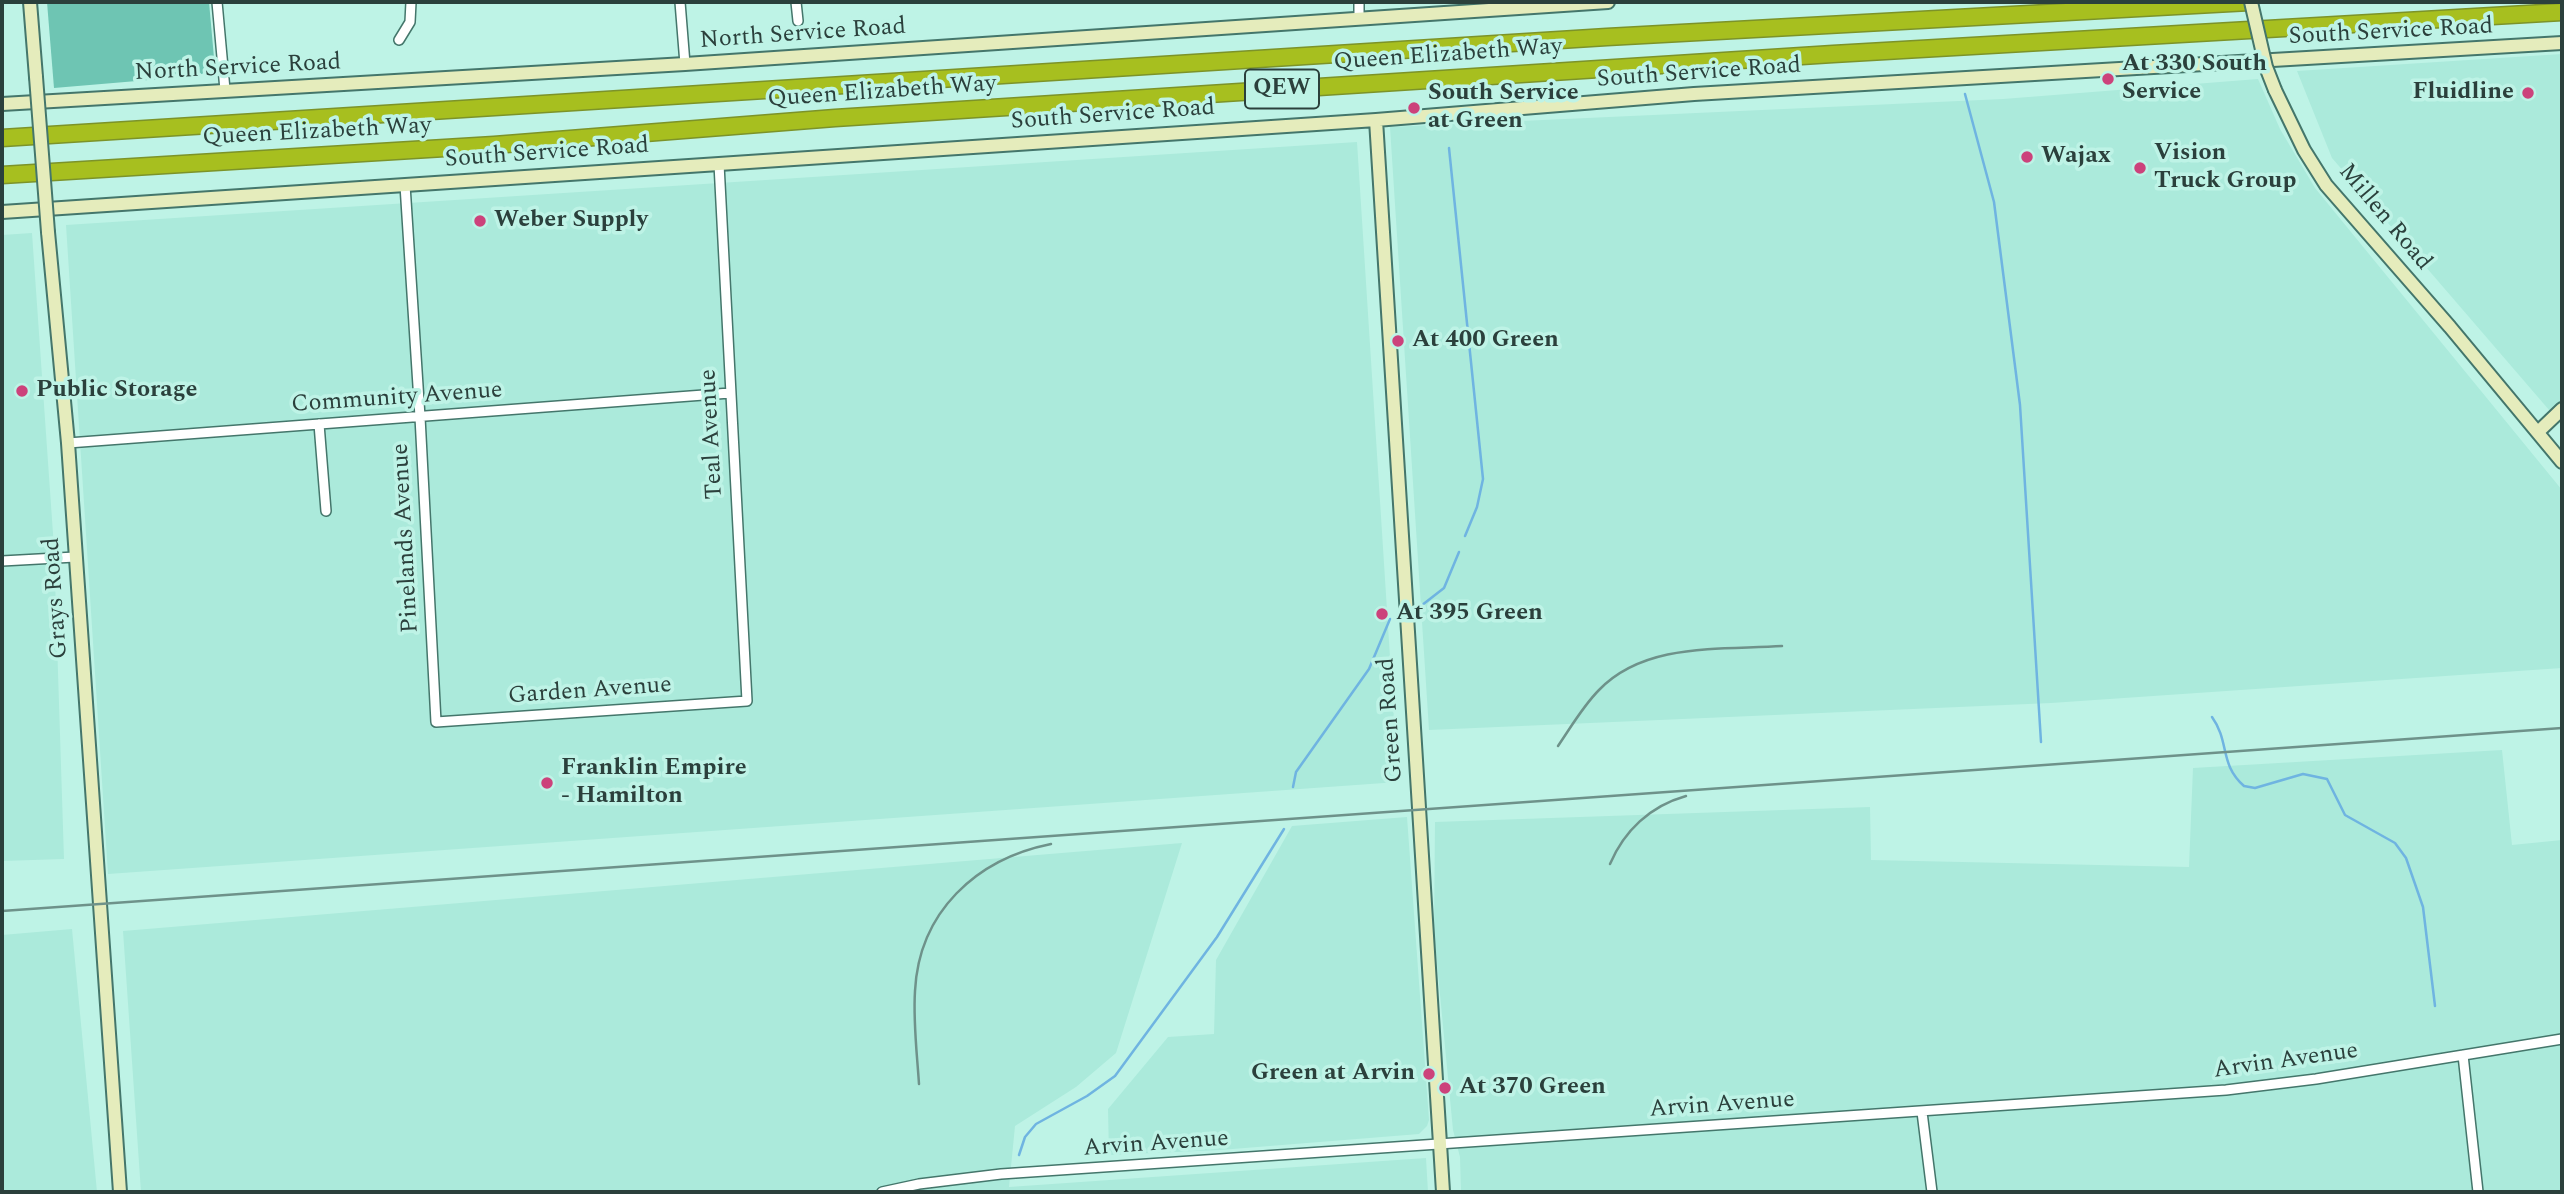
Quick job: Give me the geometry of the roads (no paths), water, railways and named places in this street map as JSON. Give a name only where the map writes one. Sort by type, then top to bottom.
[{"type":"highway","name":"Queen Elizabeth Way","points":[[2,138],[1607,37],[2250,2]]},
{"type":"highway","name":"Queen Elizabeth Way","points":[[2,175],[494,145],[835,118],[1722,61],[2562,12]]},
{"type":"street","name":"Grays Road","points":[[30,2],[68,443],[120,1192]]},
{"type":"street","points":[[217,2],[225,90]]},
{"type":"street","points":[[399,40],[410,22],[411,2]]},
{"type":"street","points":[[680,2],[685,64]]},
{"type":"street","points":[[796,2],[798,20]]},
{"type":"street","points":[[1359,2],[1359,17]]},
{"type":"street","name":"North Service Road","points":[[2,104],[685,64],[1608,2]]},
{"type":"street","name":"Millen Road","points":[[2250,2],[2274,90],[2304,150],[2326,186],[2562,462]]},
{"type":"street","name":"South Service Road","points":[[2,212],[1376,120],[1694,94],[2562,43]]},
{"type":"street","name":"Green Road","points":[[1376,120],[1443,1192]]},
{"type":"street","name":"Teal Avenue","points":[[719,164],[747,701]]},
{"type":"street","name":"Pinelands Avenue","points":[[405,185],[436,722]]},
{"type":"street","name":"Community Avenue","points":[[68,443],[730,393]]},
{"type":"street","points":[[2538,432],[2562,410]]},
{"type":"street","points":[[319,424],[326,511]]},
{"type":"street","points":[[2,561],[75,557]]},
{"type":"street","name":"Garden Avenue","points":[[436,722],[747,701]]},
{"type":"street","name":"Arvin Avenue","points":[[882,1192],[919,1184],[1001,1174],[2226,1090],[2316,1079],[2562,1039]]},
{"type":"street","points":[[2463,1055],[2478,1192]]},
{"type":"street","points":[[1922,1112],[1932,1192]]},
{"type":"waterway","points":[[1965,94],[1994,202],[2020,405],[2041,742]]},
{"type":"waterway","points":[[1449,148],[1483,479],[1477,507],[1465,536]]},
{"type":"waterway","points":[[1417,609],[1444,588],[1459,552]]},
{"type":"waterway","points":[[1293,787],[1296,772],[1369,669],[1390,619]]},
{"type":"waterway","points":[[2212,717],[2218,726],[2231,769],[2244,786],[2255,788],[2303,774],[2327,779],[2345,815],[2395,843],[2406,858],[2423,907],[2435,1006]]},
{"type":"waterway","points":[[1019,1155],[1025,1137],[1036,1124],[1087,1096],[1115,1076],[1217,937],[1284,829]]},
{"type":"railway","points":[[1558,746],[1599,690],[1618,674],[1638,663],[1661,656],[1709,649],[1782,646]]},
{"type":"railway","points":[[2,911],[2562,728]]},
{"type":"railway","points":[[1610,864],[1623,841],[1640,821],[1661,806],[1686,796]]},
{"type":"railway","points":[[919,1084],[915,991],[919,963],[927,937],[956,894],[976,876],[1024,851],[1051,844]]},
{"type":"place","name":"At 330 South Service","points":[[2108,79]]},
{"type":"place","name":"Fluidline","points":[[2528,93]]},
{"type":"place","name":"South Service at Green","points":[[1414,108]]},
{"type":"place","name":"Wajax","points":[[2027,157]]},
{"type":"place","name":"Vision Truck Group","points":[[2140,168]]},
{"type":"place","name":"Weber Supply","points":[[480,221]]},
{"type":"place","name":"At 400 Green","points":[[1398,341]]},
{"type":"place","name":"Public Storage","points":[[22,391]]},
{"type":"place","name":"At 395 Green","points":[[1382,614]]},
{"type":"place","name":"Franklin Empire - Hamilton","points":[[547,783]]},
{"type":"place","name":"Green at Arvin","points":[[1429,1074]]},
{"type":"place","name":"At 370 Green","points":[[1445,1088]]}]
